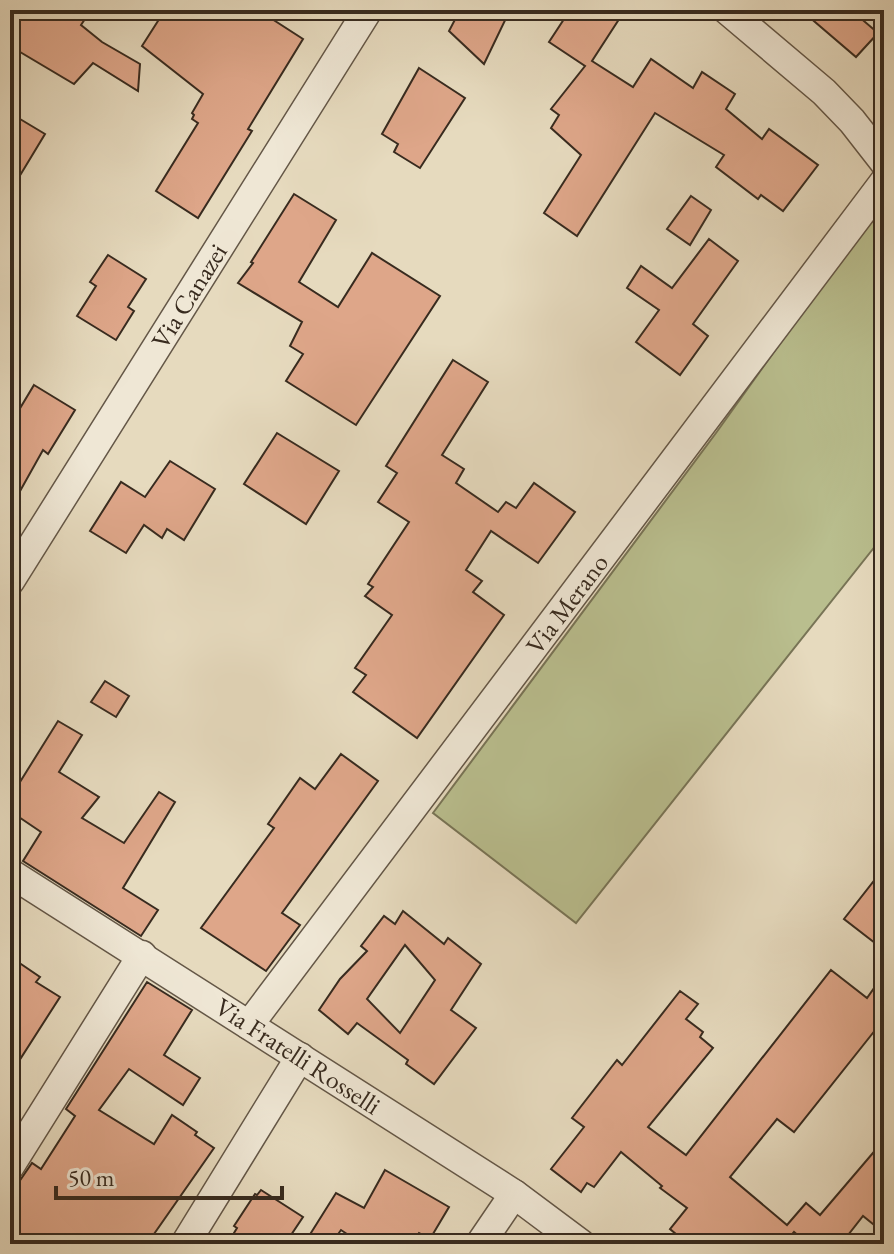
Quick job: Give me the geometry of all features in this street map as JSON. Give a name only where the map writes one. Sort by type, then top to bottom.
[{"type":"street","name":"Via Canazei","points":[[10,581],[368,10]]},
{"type":"street","points":[[727,10],[824,92],[884,162]]},
{"type":"street","name":"Via Merano","points":[[249,1025],[884,182]]},
{"type":"street","name":"Via Fratelli Rosselli","points":[[10,873],[514,1194],[581,1244]]},
{"type":"street","points":[[10,1166],[142,955]]},
{"type":"street","points":[[185,1244],[300,1057]]},
{"type":"street","points":[[480,1244],[514,1194]]},
{"type":"green space","points":[[881,217],[884,219],[884,535],[576,923],[433,813],[716,433],[863,227]]},
{"type":"building","points":[[10,10],[91,10],[81,25],[102,42],[140,64],[138,91],[93,63],[74,84],[10,46]]},
{"type":"building","points":[[165,10],[258,10],[303,39],[248,129],[252,131],[198,218],[156,191],[198,123],[192,119],[192,113],[203,94],[142,46]]},
{"type":"building","points":[[460,10],[510,10],[484,64],[449,31]]},
{"type":"building","points":[[570,10],[625,10],[592,61],[633,87],[651,59],[693,88],[702,72],[735,94],[726,109],[762,139],[769,129],[818,165],[783,211],[761,195],[758,199],[716,167],[724,155],[655,113],[577,236],[544,213],[581,155],[551,128],[559,115],[551,109],[585,66],[549,42]]},
{"type":"building","points":[[801,10],[851,10],[878,33],[856,57]]},
{"type":"building","points":[[419,68],[465,98],[420,168],[394,152],[398,144],[382,134]]},
{"type":"building","points":[[10,113],[45,134],[10,192]]},
{"type":"building","points":[[294,194],[336,220],[299,282],[338,307],[372,253],[440,296],[356,425],[286,381],[303,354],[290,346],[302,322],[238,283]]},
{"type":"building","points":[[691,196],[711,210],[690,245],[667,229]]},
{"type":"building","points":[[709,239],[738,261],[693,324],[708,336],[680,375],[636,342],[659,310],[627,288],[641,266],[672,288]]},
{"type":"building","points":[[108,255],[146,279],[128,307],[134,311],[116,340],[77,316],[96,286],[90,282]]},
{"type":"building","points":[[453,360],[488,382],[442,455],[464,469],[456,483],[498,512],[506,502],[516,508],[534,483],[575,512],[538,563],[491,531],[466,570],[482,581],[473,592],[504,615],[417,738],[353,692],[366,675],[355,668],[392,615],[365,596],[373,587],[368,584],[409,522],[378,502],[397,473],[386,466]]},
{"type":"building","points":[[34,385],[75,410],[48,454],[43,450],[10,509],[10,425]]},
{"type":"building","points":[[277,433],[339,471],[306,524],[244,484]]},
{"type":"building","points":[[170,461],[215,489],[184,540],[167,529],[162,538],[144,525],[126,553],[90,531],[121,482],[145,497]]},
{"type":"building","points":[[105,681],[129,696],[116,717],[91,702]]},
{"type":"building","points":[[58,721],[82,735],[59,772],[99,797],[82,818],[124,843],[159,792],[175,802],[123,888],[158,910],[141,936],[23,861],[41,832],[10,811],[10,798]]},
{"type":"building","points":[[341,754],[378,781],[282,913],[300,925],[266,971],[201,928],[274,828],[268,824],[300,778],[315,789]]},
{"type":"building","points":[[884,868],[884,950],[844,919]]},
{"type":"building","points":[[403,911],[444,944],[448,938],[481,964],[451,1010],[476,1028],[434,1084],[406,1064],[408,1060],[357,1023],[348,1034],[319,1010],[340,979],[367,951],[361,946],[384,916],[395,924]],"holes":[[[405,945],[435,980],[400,1033],[367,999]]]},
{"type":"building","points":[[18,962],[40,977],[36,982],[60,997],[10,1075],[10,966],[14,968]]},
{"type":"building","points":[[831,970],[867,998],[884,974],[884,1019],[794,1132],[777,1119],[730,1177],[787,1225],[806,1203],[820,1215],[884,1140],[884,1233],[863,1216],[841,1244],[808,1244],[794,1232],[784,1244],[688,1244],[670,1229],[687,1208],[621,1152],[594,1187],[587,1183],[581,1192],[551,1169],[584,1127],[572,1118],[617,1060],[622,1065],[680,991],[698,1004],[686,1019],[703,1032],[700,1037],[713,1048],[648,1127],[686,1155]]},
{"type":"building","points":[[147,982],[192,1010],[164,1055],[200,1078],[183,1105],[129,1069],[99,1110],[154,1144],[172,1115],[214,1148],[147,1244],[10,1244],[10,1195],[32,1163],[41,1169],[75,1116],[66,1109]]},
{"type":"building","points":[[385,1170],[449,1207],[430,1239],[419,1233],[412,1244],[362,1244],[341,1230],[331,1244],[304,1244],[336,1193],[364,1208]]},
{"type":"building","points":[[261,1190],[303,1217],[285,1244],[250,1244],[234,1233],[237,1228],[234,1226],[255,1194]]}]
